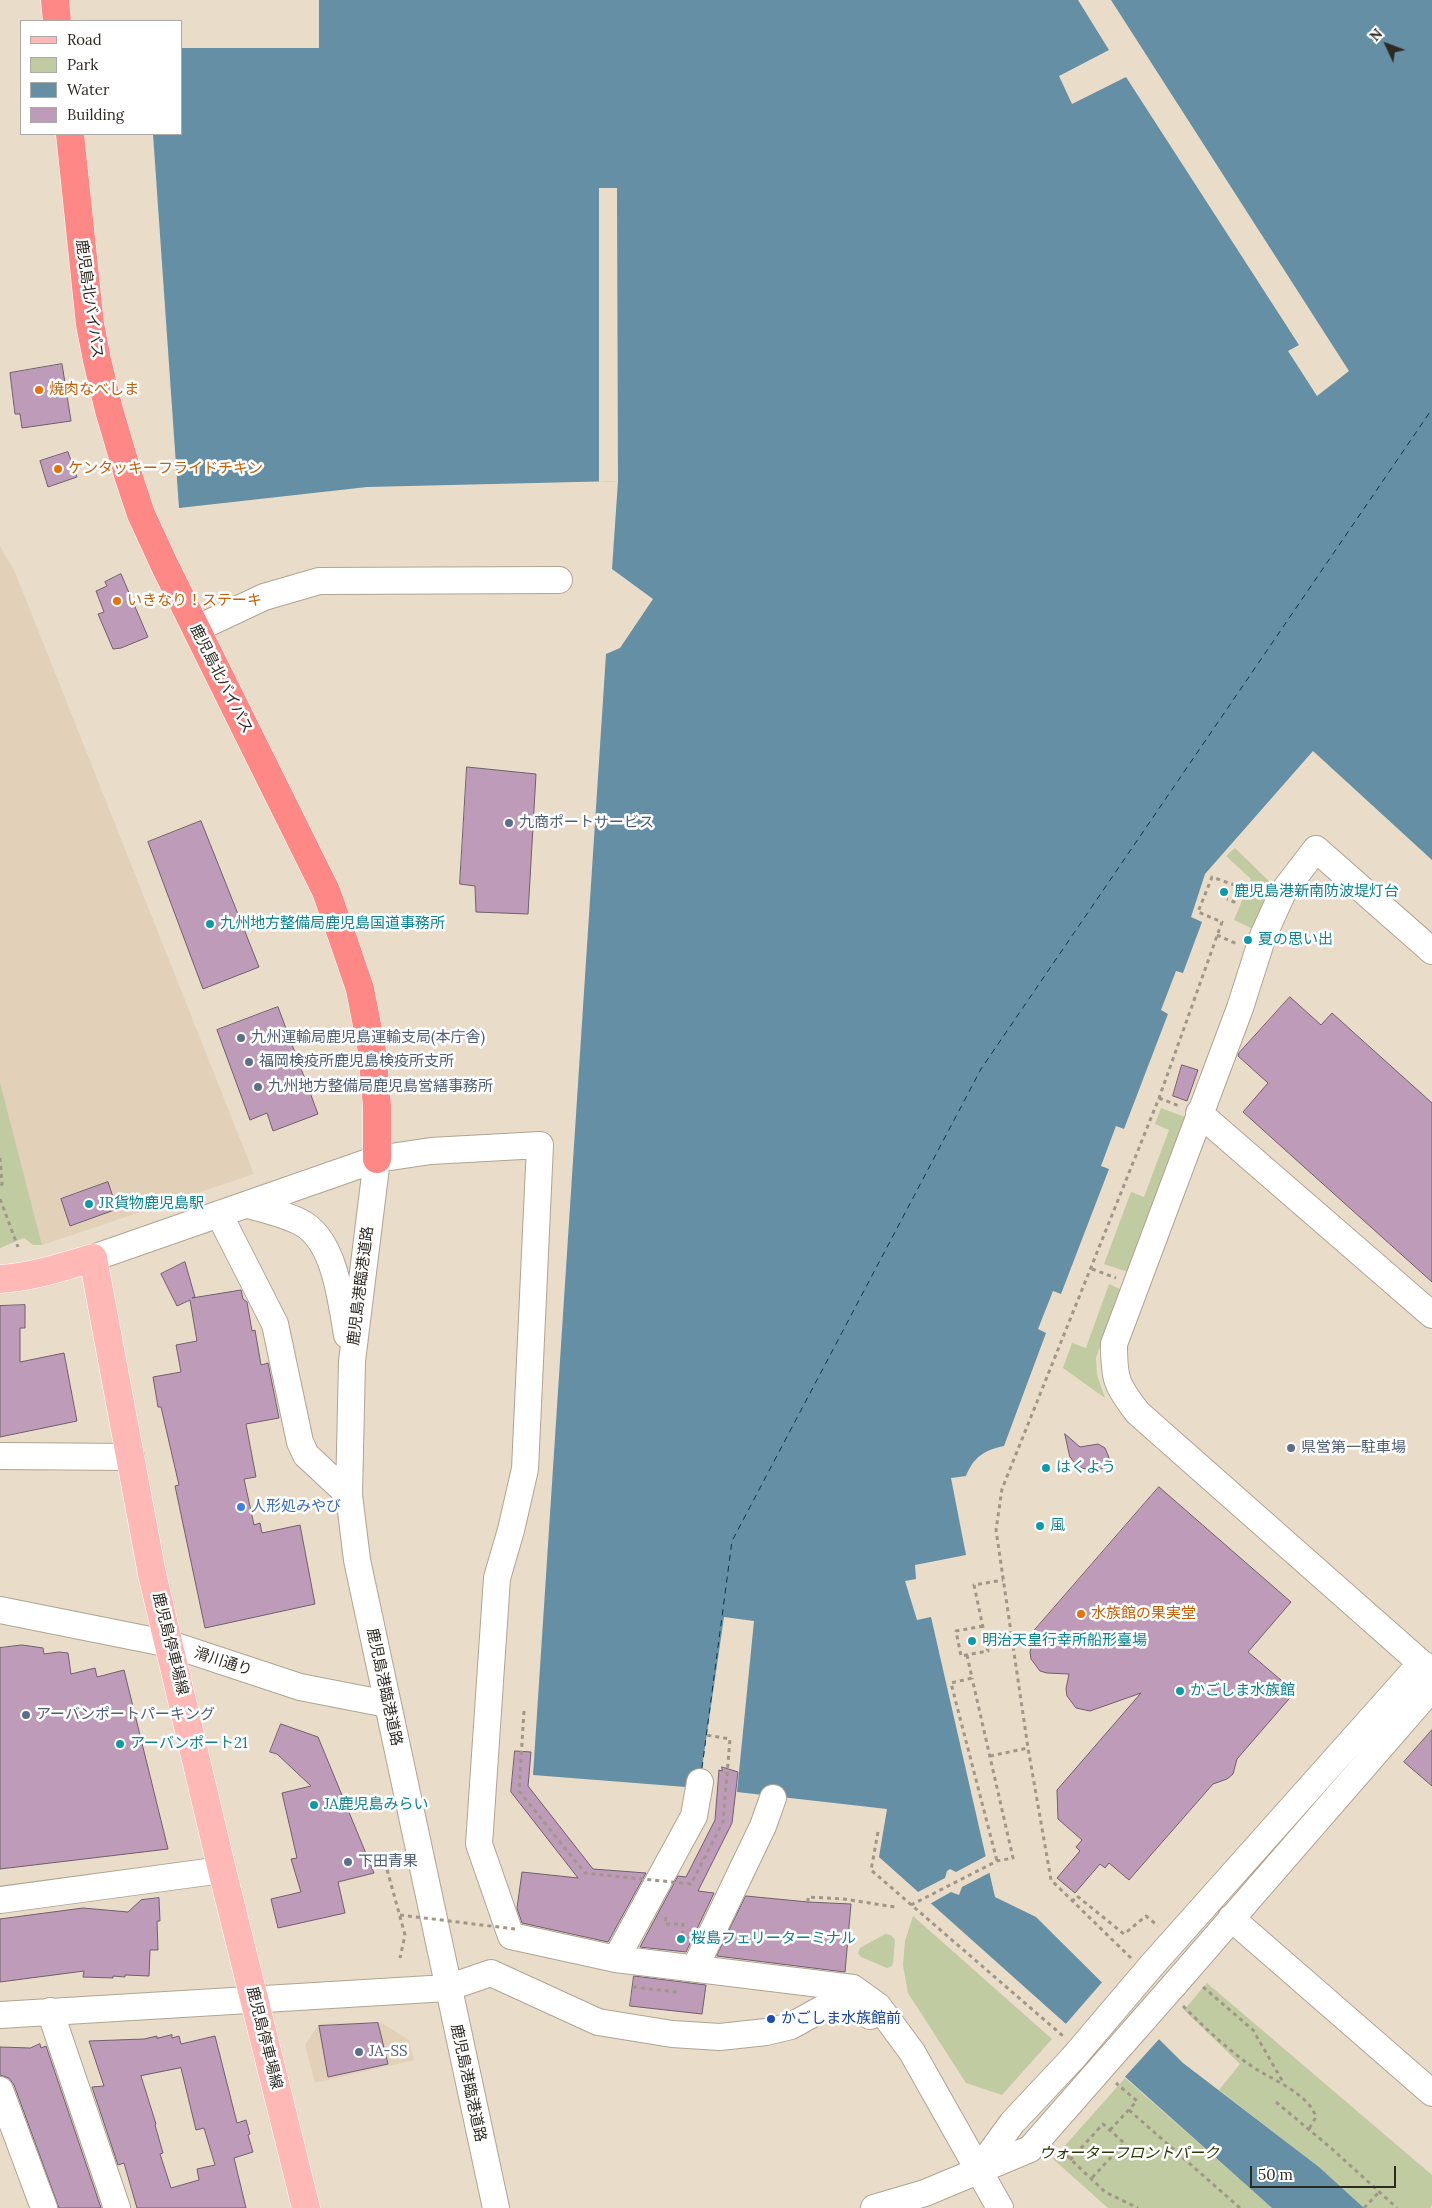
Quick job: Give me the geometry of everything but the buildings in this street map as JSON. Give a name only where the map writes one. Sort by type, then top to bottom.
[{"type":"highway","points":[[55,0],[57,20]]},
{"type":"highway","name":"鹿児島北バイパス","points":[[70,135],[90,324],[109,410],[141,514],[326,891],[360,989],[372,1051],[377,1106],[377,1159]]},
{"type":"main road","points":[[0,1279],[20,1278],[93,1258]]},
{"type":"main road","name":"鹿児島停車場線","points":[[93,1258],[152,1574],[222,1870],[306,2208]]},
{"type":"street","points":[[196,629],[264,597],[319,581],[559,580]]},
{"type":"street","points":[[978,2170],[1012,2123],[1144,1964],[1426,1667],[1138,1413],[1120,1390],[1114,1372],[1114,1344],[1199,1113],[1240,1008],[1263,936],[1283,892],[1316,849],[1432,951]]},
{"type":"street","points":[[1199,1113],[1432,1315]]},
{"type":"street","points":[[93,1258],[377,1159],[431,1151],[540,1145],[525,1469],[512,1530],[497,1578],[479,1844],[511,1936],[687,1974],[853,1988],[878,2006],[912,2052],[1000,2208]]},
{"type":"street","name":"鹿児島港臨港道路","points":[[377,1159],[352,1361],[349,1495],[357,1560],[496,2208]]},
{"type":"street","points":[[249,1205],[300,1222],[315,1232],[326,1252],[337,1282],[352,1361]]},
{"type":"street","points":[[219,1214],[275,1324],[300,1442],[306,1455],[349,1495]]},
{"type":"street","points":[[0,1456],[131,1456]]},
{"type":"street","name":"滑川通り","points":[[0,1610],[170,1644],[300,1687],[387,1704]]},
{"type":"street","points":[[874,2208],[926,2194],[1030,2149],[1104,2079],[1177,1994],[1231,1918],[1432,1688]]},
{"type":"street","points":[[616,1959],[694,1816],[700,1782]]},
{"type":"street","points":[[687,1974],[763,1826],[773,1798]]},
{"type":"street","points":[[0,1900],[222,1870]]},
{"type":"street","points":[[1231,1918],[1432,2094]]},
{"type":"street","points":[[0,2015],[448,1988],[491,1974],[598,2022],[672,2034],[720,2037],[766,2032],[791,2026],[827,2006],[840,2004],[858,2007],[912,2052]]},
{"type":"street","points":[[50,2011],[117,2208]]},
{"type":"street","points":[[0,2090],[44,2208]]},
{"type":"path","points":[[1144,1964],[1072,1902],[1051,1880],[1028,1748],[996,1530],[1002,1489],[1159,1098],[1222,922],[1198,912],[1212,877],[1240,887],[1234,902],[1227,899]]},
{"type":"path","points":[[0,1158],[2,1184],[0,1189]]},
{"type":"path","points":[[0,1199],[18,1247]]},
{"type":"path","points":[[983,1626],[956,1631],[961,1656],[988,1651],[983,1626],[974,1585],[1003,1580]]},
{"type":"path","points":[[911,1905],[997,1861],[1013,1858],[967,1654]]},
{"type":"path","points":[[972,1678],[951,1683],[997,1861]]},
{"type":"path","points":[[524,1711],[519,1791],[585,1873],[691,1884],[723,1822],[730,1739],[706,1735]]},
{"type":"path","points":[[990,1756],[1028,1748]]},
{"type":"path","points":[[878,1832],[871,1870],[1071,2050]]},
{"type":"path","points":[[385,1862],[405,1935],[400,1958]]},
{"type":"path","points":[[1072,1902],[1077,1896],[1124,1934],[1146,1916],[1160,1928]]},
{"type":"path","points":[[808,1902],[808,1897],[844,1899],[895,1907]]},
{"type":"path","points":[[400,1915],[515,1929]]},
{"type":"path","points":[[666,1915],[665,1924],[683,1924],[682,1943]]},
{"type":"path","points":[[632,1987],[676,1992],[687,1974]]},
{"type":"path","points":[[1203,1987],[1253,2030],[1283,2082],[1314,2110],[1316,2117],[1309,2129]]},
{"type":"path","points":[[1177,1994],[1246,2062],[1263,2074],[1283,2082]]},
{"type":"path","points":[[1104,2079],[1137,2101],[1110,2130]]},
{"type":"path","points":[[1276,2102],[1380,2191],[1397,2208]]},
{"type":"path","points":[[1129,2110],[1240,2208]]},
{"type":"path","points":[[1070,2160],[1103,2124],[1124,2143],[1091,2178]]},
{"type":"path","points":[[1061,2150],[1105,2192],[1138,2208]]},
{"type":"path","points":[[1364,2208],[1380,2191]]},
{"type":"shaded area","points":[[0,546],[15,572],[254,1174],[42,1245],[0,1082]]},
{"type":"shaded area","name":"JA-SS","points":[[380,2022],[409,2040],[414,2060],[315,2083],[305,2045],[319,2024]]},
{"type":"green space","points":[[1235,848],[1274,886],[1255,930],[1234,920],[1251,879],[1226,856]]},
{"type":"green space","points":[[0,1082],[42,1245],[33,1245],[24,1238],[0,1248]]},
{"type":"green space","points":[[1161,1108],[1185,1117],[1128,1272],[1104,1264],[1131,1192],[1144,1197],[1169,1130],[1155,1124]]},
{"type":"green space","points":[[1109,1284],[1120,1289],[1096,1358],[1097,1375],[1105,1398],[1063,1368],[1072,1343],[1086,1348]]},
{"type":"green space","points":[[913,1916],[1052,2039],[1002,2095],[966,2083],[908,1993],[903,1965],[905,1941]]},
{"type":"green space","points":[[885,1934],[891,1935],[895,1940],[893,1963],[892,1966],[887,1968],[861,1957],[858,1953],[860,1948]]},
{"type":"green space","points":[[1207,1983],[1432,2175],[1432,2205],[1430,2208],[1364,2208],[1319,2167],[1219,2090],[1240,2064],[1184,2010]]},
{"type":"green space","name":"ウォーターフロントパーク","points":[[1125,2078],[1272,2208],[1108,2208],[1053,2159]]},
{"type":"water","points":[[319,0],[1432,0],[1432,860],[1313,751],[1205,874],[1191,917],[1202,922],[1183,973],[1176,971],[1161,1010],[1168,1014],[1124,1129],[1116,1126],[1101,1166],[1109,1169],[1061,1294],[1053,1291],[1038,1329],[1046,1333],[1004,1446],[980,1456],[972,1464],[966,1476],[951,1478],[966,1555],[915,1565],[916,1579],[905,1581],[917,1620],[931,1617],[995,1897],[1036,1917],[1183,2063],[1319,2167],[1364,2208],[1272,2208],[879,1857],[887,1809],[737,1792],[754,1621],[724,1617],[699,1788],[533,1775],[606,654],[620,648],[653,599],[612,569],[618,481],[367,487],[179,508],[153,135],[182,135],[182,48],[319,48]]},
{"type":"pier","points":[[1078,0],[1111,0],[1349,371],[1317,396],[1288,351],[1299,345],[1126,77],[1072,104],[1059,76],[1109,50]]},
{"type":"pier","points":[[599,188],[617,188],[618,481],[599,482]]},
{"type":"pier","points":[[988,1855],[991,1872],[962,1887],[959,1895],[951,1892],[928,1905],[916,1893],[945,1878],[947,1871],[950,1869],[956,1872]]},
{"type":"pier","points":[[1104,1980],[1161,2037],[1123,2079],[1064,2026]]},
{"type":"ferry route","points":[[702,1768],[732,1541],[981,1069],[1432,409]]},
{"type":"place","name":"焼肉なべしま","points":[[39,390]]},
{"type":"place","name":"ケンタッキーフライドチキン","points":[[58,469]]},
{"type":"place","name":"いきなり！ステーキ","points":[[117,601]]},
{"type":"place","name":"九商ポートサービス","points":[[509,823]]},
{"type":"place","name":"鹿児島港新南防波堤灯台","points":[[1224,892]]},
{"type":"place","name":"九州地方整備局鹿児島国道事務所","points":[[210,924]]},
{"type":"place","name":"夏の思い出","points":[[1248,940]]},
{"type":"place","name":"九州運輸局鹿児島運輸支局(本庁舎)","points":[[241,1038]]},
{"type":"place","name":"福岡検疫所鹿児島検疫所支所","points":[[249,1062]]},
{"type":"place","name":"九州地方整備局鹿児島営繕事務所","points":[[258,1087]]},
{"type":"place","name":"JR貨物鹿児島駅","points":[[89,1204]]},
{"type":"place","name":"県営第一駐車場","points":[[1291,1448]]},
{"type":"place","name":"はくよう","points":[[1046,1468]]},
{"type":"place","name":"人形処みやび","points":[[241,1507]]},
{"type":"place","name":"風","points":[[1040,1526]]},
{"type":"place","name":"水族館の果実堂","points":[[1081,1614]]},
{"type":"place","name":"明治天皇行幸所船形臺場","points":[[972,1641]]},
{"type":"place","name":"かごしま水族館","points":[[1180,1691]]},
{"type":"place","name":"アーバンポートパーキング","points":[[26,1715]]},
{"type":"place","name":"アーバンポート21","points":[[120,1744]]},
{"type":"place","name":"JA鹿児島みらい","points":[[314,1805]]},
{"type":"place","name":"下田青果","points":[[348,1862]]},
{"type":"place","name":"桜島フェリーターミナル","points":[[681,1939]]},
{"type":"place","name":"かごしま水族館前","points":[[771,2019]]},
{"type":"place","name":"JA-SS","points":[[359,2052]]}]
